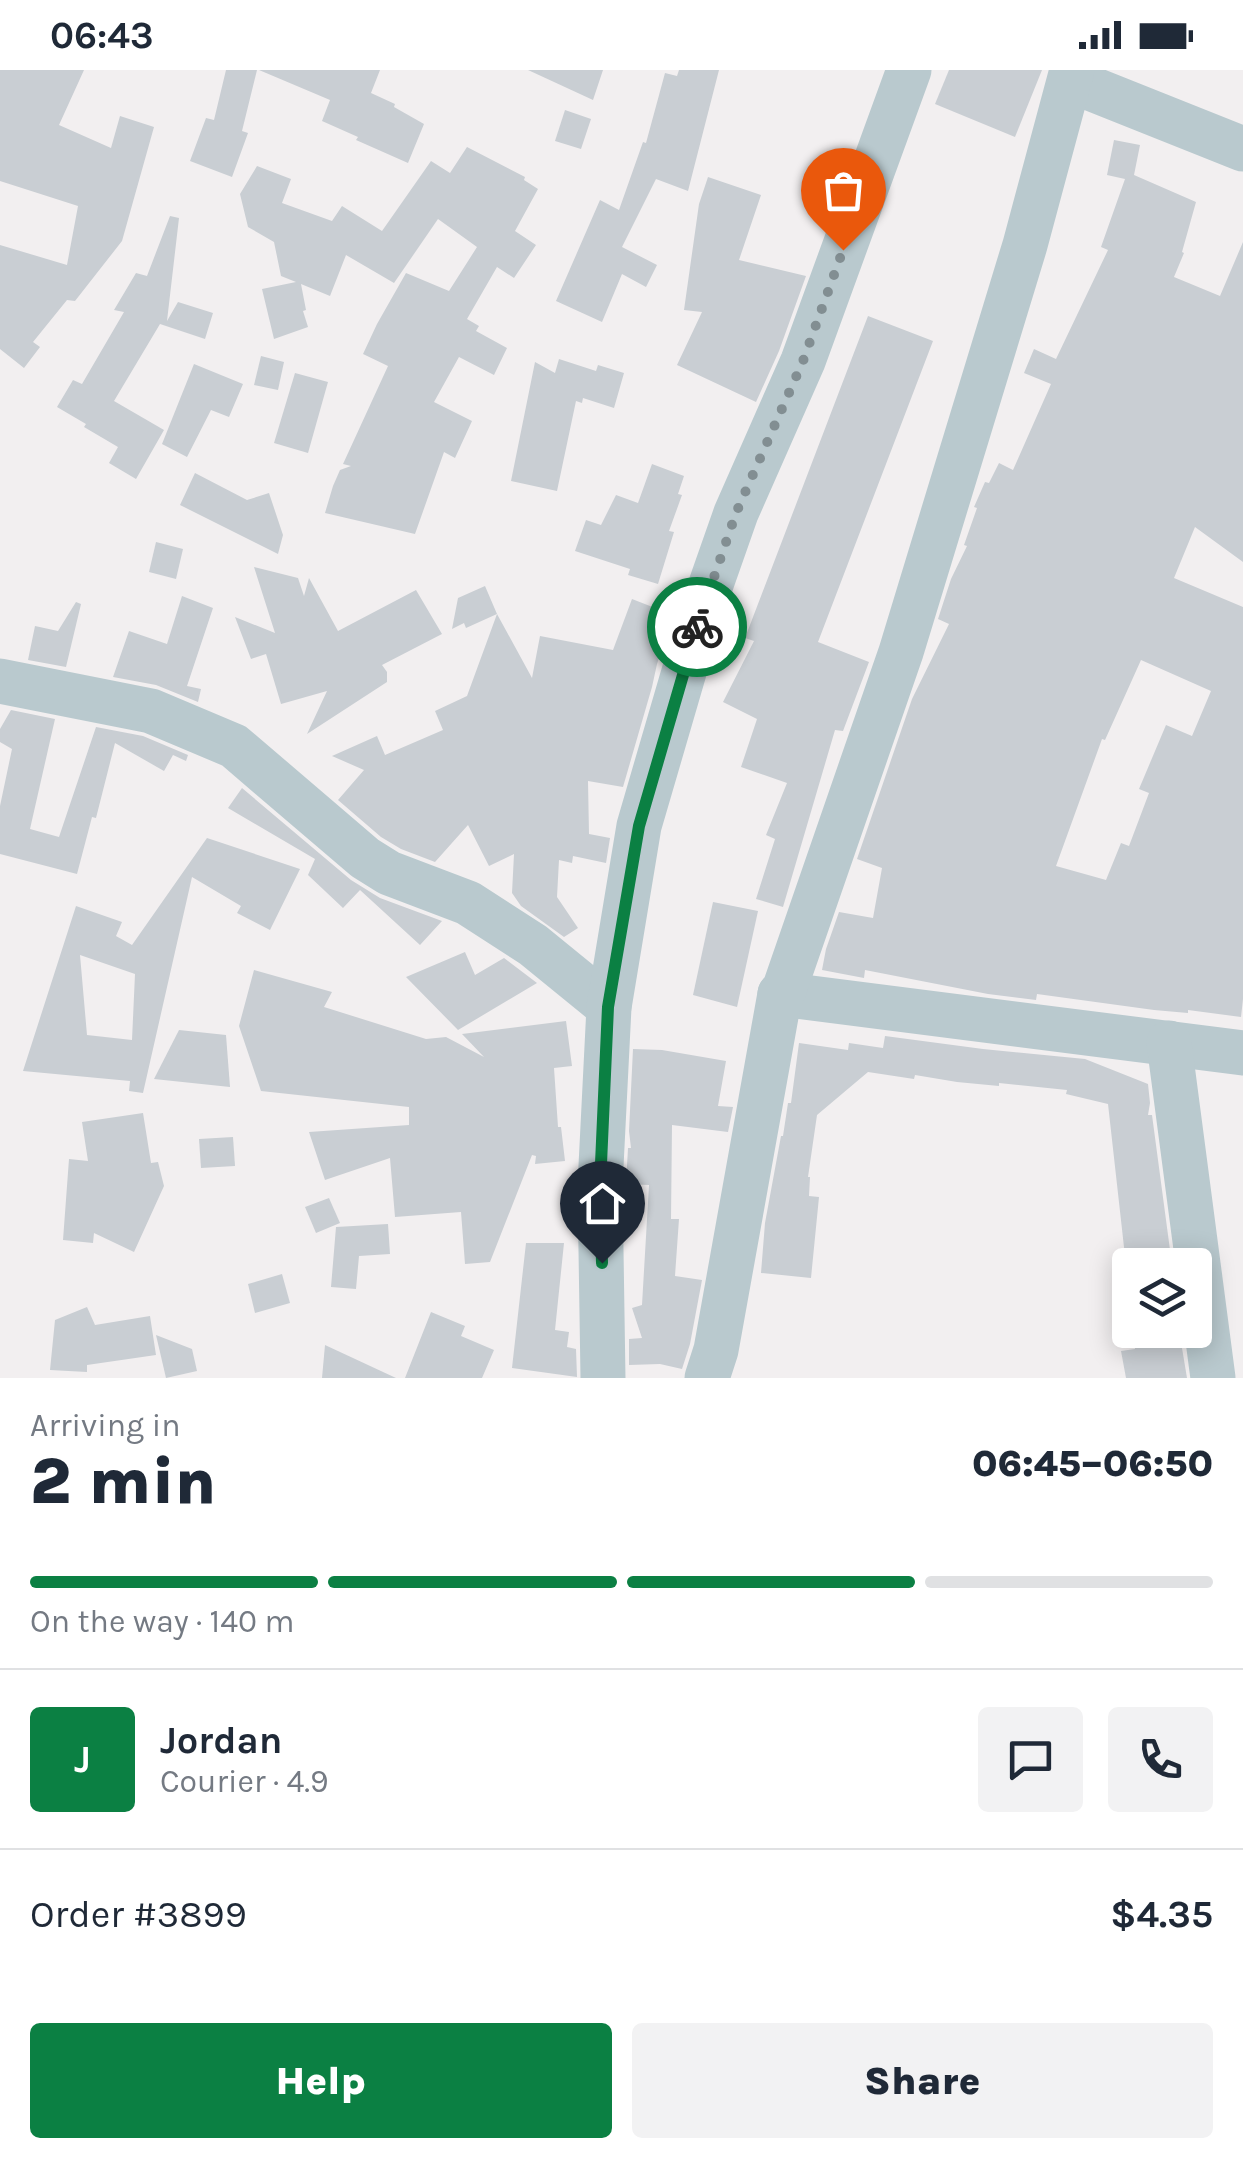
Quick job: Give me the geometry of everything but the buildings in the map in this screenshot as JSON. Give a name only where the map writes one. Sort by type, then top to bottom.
[{"type":"street","points":[[603,1378],[600,1186],[608,1007],[639,826],[702,607],[736,513],[803,361],[909,70]]},
{"type":"street","points":[[707,1378],[716,1350],[780,994],[900,652],[1024,245],[1071,75],[1243,150]]},
{"type":"street","points":[[0,682],[151,711],[234,746],[366,858],[389,873],[468,903],[533,946],[608,1007]]},
{"type":"street","points":[[780,994],[1243,1054]]},
{"type":"street","points":[[1169,1043],[1213,1378]]},
{"type":"way so far","points":[[697,627],[736,513],[803,361],[843,250]]},
{"type":"route","points":[[602,1263],[600,1186],[608,1007],[639,826],[697,627]]}]
